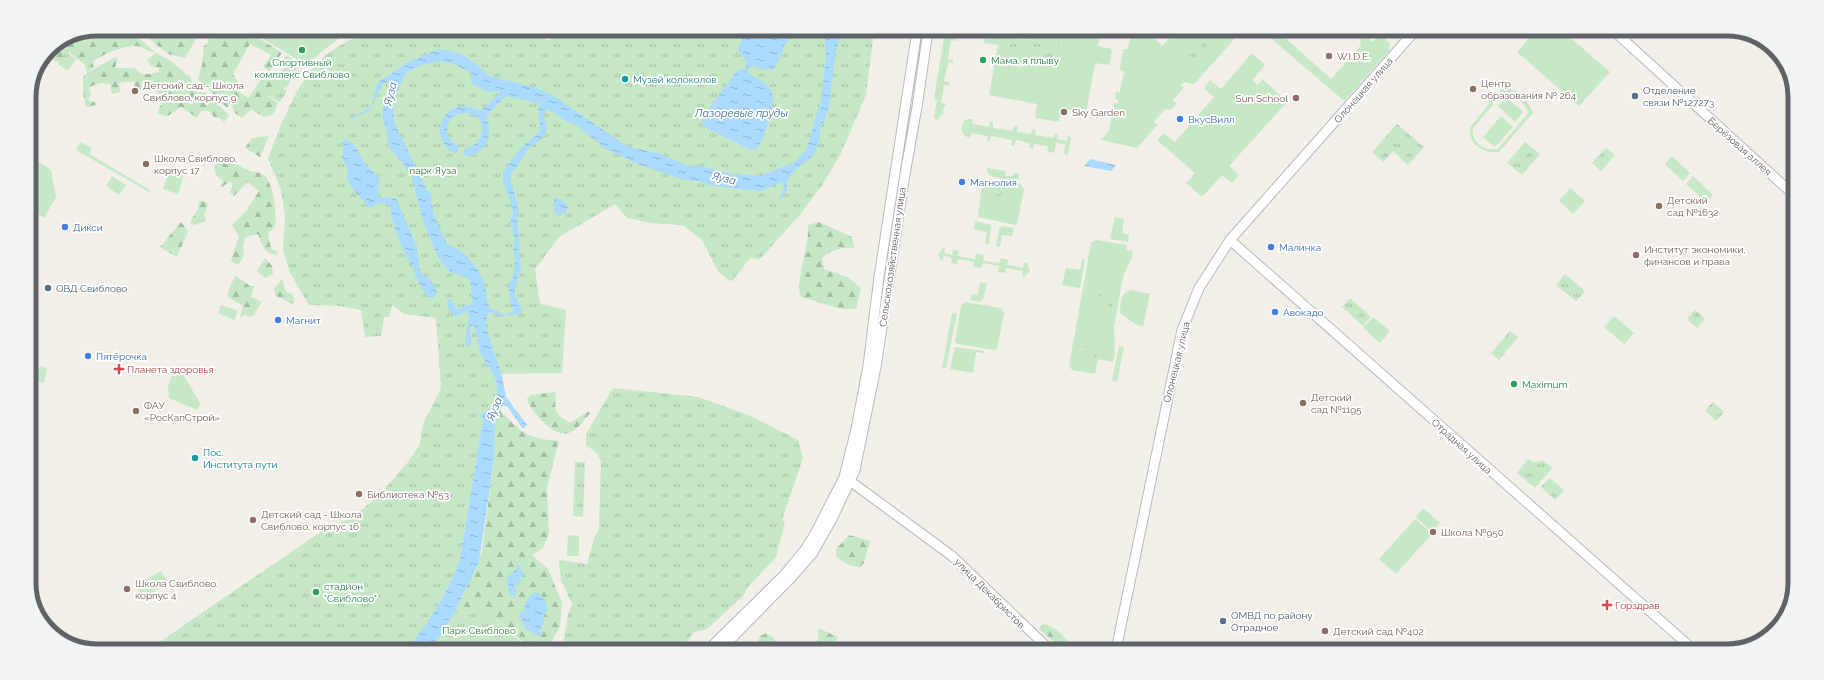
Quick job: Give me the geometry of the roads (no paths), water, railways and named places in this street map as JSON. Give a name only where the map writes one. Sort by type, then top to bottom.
[{"type":"main road","name":"Сельскохозяйственная улица","points":[[847,479],[868,366],[880,269],[916,36]]},
{"type":"main road","name":"Сельскохозяйственная улица","points":[[847,479],[858,457],[876,367],[927,36]]},
{"type":"main road","name":"Олонецкая улица","points":[[1117,644],[1182,330],[1199,288],[1230,240],[1410,36]]},
{"type":"main road","name":"Берёзовая аллея","points":[[1619,36],[1788,191]]},
{"type":"main road","name":"Отрадная улица","points":[[1230,240],[1687,644]]},
{"type":"main road","name":"улица Декабристов","points":[[847,479],[964,565],[1042,644]]},
{"type":"main road","points":[[714,644],[784,575],[805,550],[847,479]]},
{"type":"main road","points":[[726,644],[789,580],[812,554],[832,519],[847,479]]},
{"type":"water","name":"Лазоревые пруды","points":[[743,36],[795,36],[791,38],[784,46],[773,70],[751,66],[748,68],[748,73],[768,86],[772,93],[773,99],[768,123],[756,150],[749,149],[703,126],[702,117],[737,71],[746,67],[747,62],[738,50]]},
{"type":"water","name":"Яуза","points":[[827,36],[840,36],[835,56],[829,107],[820,132],[820,140],[813,156],[801,165],[790,177],[787,182],[787,191],[781,199],[779,198],[784,189],[783,182],[761,191],[738,189],[710,185],[699,181],[685,180],[640,165],[604,148],[577,125],[568,122],[548,109],[545,111],[544,117],[547,129],[545,135],[528,149],[510,178],[519,209],[517,216],[521,269],[514,293],[522,312],[508,316],[508,313],[514,312],[508,287],[513,277],[515,258],[513,249],[515,239],[510,222],[513,215],[513,209],[503,176],[505,169],[519,151],[540,130],[538,103],[506,96],[486,116],[489,130],[486,143],[483,148],[472,155],[464,156],[465,148],[473,146],[481,136],[482,129],[478,117],[472,114],[464,113],[456,115],[450,120],[447,128],[448,135],[455,145],[459,147],[456,154],[446,147],[441,138],[440,129],[443,119],[449,112],[457,107],[468,106],[480,111],[499,94],[497,91],[488,92],[471,83],[472,74],[457,65],[440,61],[419,66],[406,73],[393,100],[394,122],[428,192],[432,197],[431,202],[433,213],[447,244],[460,251],[476,266],[483,279],[489,308],[505,315],[504,317],[489,312],[485,324],[502,376],[506,397],[527,425],[523,429],[507,406],[502,406],[495,424],[494,458],[479,562],[454,613],[433,644],[411,644],[438,606],[460,559],[483,419],[480,416],[475,417],[488,411],[498,397],[496,380],[480,352],[474,325],[471,326],[471,345],[469,347],[466,345],[465,341],[469,316],[468,313],[464,312],[458,316],[452,314],[448,308],[448,300],[450,299],[455,308],[459,309],[466,305],[473,304],[470,281],[467,278],[451,272],[444,266],[438,257],[424,224],[412,178],[401,161],[391,150],[387,142],[388,135],[382,116],[390,85],[385,82],[383,84],[371,108],[378,82],[407,63],[438,49],[451,51],[463,55],[478,65],[489,76],[537,88],[554,96],[625,145],[632,148],[658,153],[686,165],[701,166],[732,174],[760,176],[795,162],[806,150],[821,100],[826,57],[825,43]]},
{"type":"water","points":[[343,139],[353,143],[365,164],[379,177],[378,197],[396,198],[417,247],[420,272],[435,286],[437,293],[433,298],[429,298],[417,280],[414,270],[398,237],[389,204],[380,203],[370,208],[355,192],[347,180],[348,169],[341,156],[343,155]]},
{"type":"water","points":[[1090,159],[1116,165],[1111,171],[1084,166]]},
{"type":"water","points":[[554,198],[563,200],[568,207],[566,212],[559,216],[554,212]]},
{"type":"water","points":[[516,563],[522,567],[519,570],[522,571],[524,576],[519,578],[521,581],[518,586],[515,584],[513,586],[517,591],[515,595],[516,598],[513,595],[510,595],[507,578],[517,568]]},
{"type":"water","points":[[535,592],[543,597],[547,608],[547,612],[543,617],[544,621],[539,632],[544,633],[539,636],[526,629],[519,616],[520,613],[524,611],[529,597]]},
{"type":"waterway","points":[[351,118],[367,111],[371,106]]},
{"type":"place","name":"Спортивный комплекс Свиблово","points":[[302,50]]},
{"type":"place","name":"W.I.D.E.","points":[[1329,56]]},
{"type":"place","name":"Мама, я плыву","points":[[983,60]]},
{"type":"place","name":"Музей колоколов","points":[[625,79]]},
{"type":"place","name":"Центр образования № 264","points":[[1473,89]]},
{"type":"place","name":"Детский сад - Школа Свиблово, корпус 9","points":[[135,91]]},
{"type":"place","name":"Отделение связи №127273","points":[[1635,96]]},
{"type":"place","name":"Sun School","points":[[1296,98]]},
{"type":"place","name":"Sky Garden","points":[[1064,112]]},
{"type":"place","name":"ВкусВилл","points":[[1180,119]]},
{"type":"place","name":"Школа Свиблово, корпус 17","points":[[146,164]]},
{"type":"place","name":"Магнолия","points":[[962,182]]},
{"type":"place","name":"Детский сад №1632","points":[[1659,206]]},
{"type":"place","name":"Дикси","points":[[65,227]]},
{"type":"place","name":"Малинка","points":[[1271,247]]},
{"type":"place","name":"Институт экономики, финансов и права","points":[[1636,255]]},
{"type":"place","name":"ОВД Свиблово","points":[[48,288]]},
{"type":"place","name":"Авокадо","points":[[1275,312]]},
{"type":"place","name":"Магнит","points":[[278,320]]},
{"type":"place","name":"Пятёрочка","points":[[88,356]]},
{"type":"place","name":"Планета здоровья","points":[[119,369]]},
{"type":"place","name":"Maximum","points":[[1514,384]]},
{"type":"place","name":"Детский сад №1195","points":[[1303,403]]},
{"type":"place","name":"ФАУ «РосКапСтрой»","points":[[136,411]]},
{"type":"place","name":"Пос. Института пути","points":[[195,458]]},
{"type":"place","name":"Библиотека №53","points":[[359,494]]},
{"type":"place","name":"Детский сад - Школа Свиблово, корпус 16","points":[[253,520]]},
{"type":"place","name":"Школа №950","points":[[1433,532]]},
{"type":"place","name":"Школа Свиблово, корпус 4","points":[[127,589]]},
{"type":"place","name":"стадион \"Свиблово\"","points":[[316,592]]},
{"type":"place","name":"Горздрав","points":[[1607,605]]},
{"type":"place","name":"ОМВД по району Отрадное","points":[[1223,621]]},
{"type":"place","name":"Детский сад №402","points":[[1325,631]]},
{"type":"park label","name":"парк Яуза","points":[[433,170]]},
{"type":"park label","name":"Парк Свиблово","points":[[479,630]]}]
